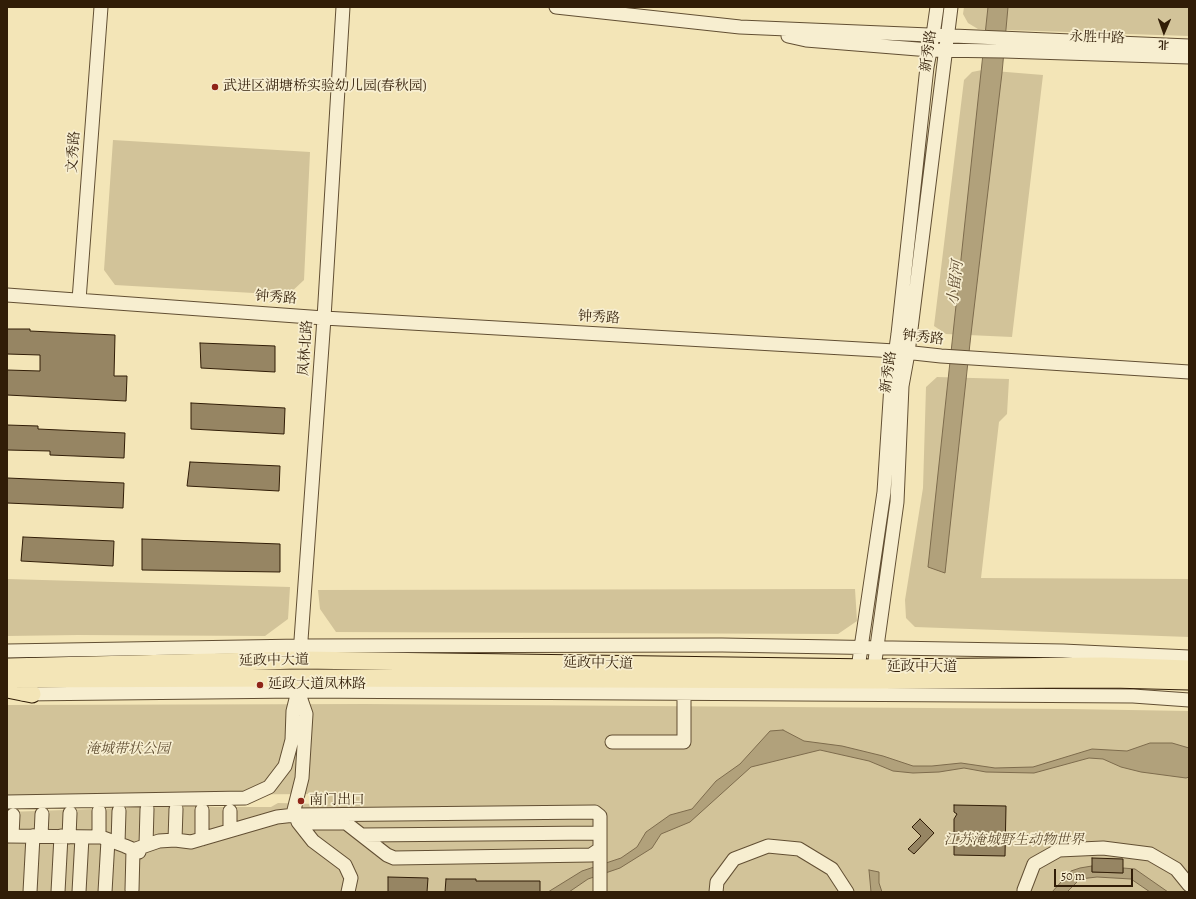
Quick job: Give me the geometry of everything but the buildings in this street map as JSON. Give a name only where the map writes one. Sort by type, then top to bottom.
[{"type":"main road","name":"延政中大道","points":[[7,667],[300,653],[865,681],[1104,666],[1189,669]]},
{"type":"main road","name":"延政中大道","points":[[7,679],[300,684],[1111,679],[1189,681]]},
{"type":"main road","points":[[7,689],[32,694]]},
{"type":"street","name":"文秀路","points":[[79,300],[101,7]]},
{"type":"street","name":"凤林北路","points":[[300,684],[300,653],[324,318],[343,7]]},
{"type":"street","points":[[556,7],[740,28],[806,40],[930,50],[972,51],[1005,44]]},
{"type":"street","name":"新秀路","points":[[865,681],[861,648],[884,492],[891,385],[902,352],[898,334],[927,67],[937,7]]},
{"type":"street","name":"新秀路","points":[[865,681],[877,648],[897,502],[902,352],[951,7]]},
{"type":"street","points":[[740,28],[973,37],[1005,44]]},
{"type":"street","name":"永胜中路","points":[[1005,44],[1189,46]]},
{"type":"street","name":"永胜中路","points":[[1005,44],[1189,57]]},
{"type":"street","name":"钟秀路","points":[[7,295],[324,318],[902,352],[941,356],[1189,372]]},
{"type":"street","points":[[7,651],[300,653],[722,645],[1063,651],[1189,657]]},
{"type":"street","points":[[7,694],[300,684],[684,694],[865,681],[1189,700]]},
{"type":"street","points":[[7,802],[245,798],[269,788],[285,766],[292,740],[293,711],[300,684]]},
{"type":"street","points":[[300,684],[306,714],[302,778],[295,804],[295,815],[298,822],[313,841],[345,865],[351,878],[348,892]]},
{"type":"street","points":[[612,742],[684,742],[684,694]]},
{"type":"street","points":[[132,890],[147,809]]},
{"type":"street","points":[[175,840],[176,809]]},
{"type":"street","points":[[202,810],[202,839]]},
{"type":"street","points":[[99,811],[108,840]]},
{"type":"street","points":[[106,892],[108,840],[119,811]]},
{"type":"street","points":[[230,811],[230,830]]},
{"type":"street","points":[[70,812],[71,837],[79,892]]},
{"type":"street","points":[[13,815],[9,836],[71,837],[108,840],[139,849],[159,841],[175,840],[191,842],[277,817],[295,815],[595,812],[600,816],[600,892]]},
{"type":"street","points":[[30,892],[37,836],[42,814]]},
{"type":"street","points":[[295,815],[311,823],[346,823],[394,858],[591,855],[600,849]]},
{"type":"street","points":[[362,835],[600,833]]},
{"type":"street","points":[[58,892],[71,837]]},
{"type":"street","points":[[716,892],[717,882],[734,859],[768,846],[799,849],[832,869],[848,892]]},
{"type":"street","points":[[1024,892],[1034,864],[1059,850],[1103,848],[1150,854],[1176,869],[1189,885]]},
{"type":"green space","points":[[964,7],[1189,7],[1189,36],[978,29],[968,23],[963,14]]},
{"type":"green space","points":[[982,70],[1043,75],[1012,337],[946,334],[934,326],[964,80],[972,72]]},
{"type":"green space","points":[[113,140],[310,152],[304,280],[288,295],[115,285],[104,270]]},
{"type":"green space","points":[[937,377],[1009,379],[1007,414],[999,422],[981,578],[1189,579],[1189,637],[915,627],[906,618],[905,600],[923,488],[926,387]]},
{"type":"green space","points":[[7,579],[290,587],[288,619],[265,636],[7,636]]},
{"type":"green space","points":[[855,589],[857,621],[838,634],[336,632],[320,609],[318,590]]},
{"type":"green space","points":[[365,704],[1189,711],[1189,892],[7,892],[7,812],[149,807],[271,807],[278,803],[316,804],[316,794],[7,796],[7,705]]},
{"type":"shaded area","points":[[988,7],[1008,7],[1002,73],[971,334],[945,573],[928,567]]},
{"type":"shaded area","points":[[783,730],[804,741],[842,746],[883,756],[913,766],[961,763],[995,768],[1033,767],[1092,749],[1127,751],[1150,743],[1172,743],[1189,748],[1189,777],[1186,778],[1141,772],[1121,767],[1103,759],[1089,758],[1034,773],[986,772],[964,768],[939,772],[913,773],[893,771],[869,761],[820,750],[751,767],[690,822],[661,834],[652,848],[620,868],[588,879],[569,892],[548,892],[582,871],[621,858],[637,847],[646,832],[670,815],[692,809],[716,781],[740,764],[770,731]]},
{"type":"shaded area","points":[[1092,866],[1092,872],[1123,873],[1123,868],[1135,869],[1168,892],[1150,892],[1131,879],[1097,877],[1080,879],[1067,892],[1052,892],[1071,871]]},
{"type":"shaded area","points":[[869,870],[879,872],[879,883],[882,892],[871,892]]},
{"type":"place","name":"武进区湖塘桥实验幼儿园(春秋园)","points":[[215,87]]},
{"type":"place","name":"延政大道凤林路","points":[[260,685]]},
{"type":"place","name":"南门出口","points":[[301,801]]},
{"type":"water label","name":"小留河","points":[[956,283]]},
{"type":"park label","name":"淹城带状公园","points":[[128,750]]},
{"type":"park label","name":"江苏淹城野生动物世界","points":[[1014,841]]}]
